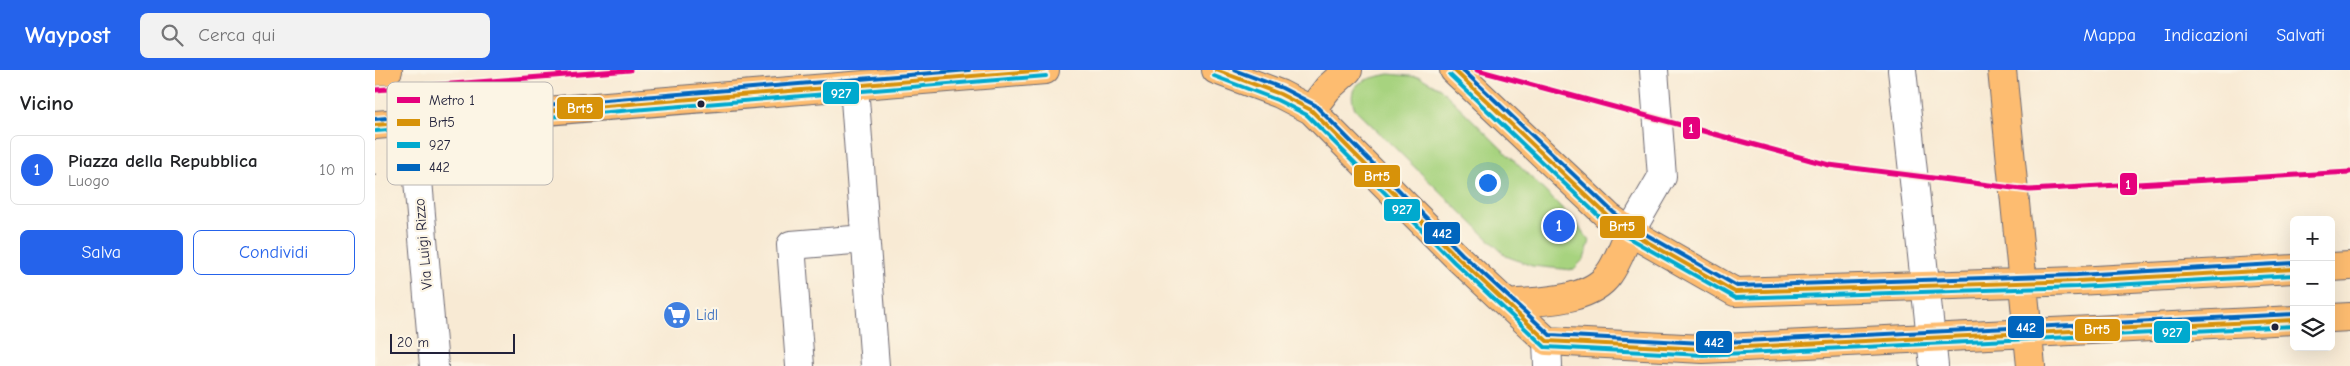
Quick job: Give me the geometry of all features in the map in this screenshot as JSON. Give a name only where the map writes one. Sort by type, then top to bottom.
[{"type":"main road","points":[[375,71],[388,70]]},
{"type":"main road","points":[[553,111],[1045,70]]},
{"type":"main road","points":[[1216,70],[1280,94],[1311,110],[1458,258],[1508,304],[1547,354],[1703,349],[2290,320]]},
{"type":"main road","points":[[1311,110],[1328,88],[1349,70]]},
{"type":"main road","points":[[1454,70],[1569,181],[1630,232],[1735,292],[2023,283],[2290,270]]},
{"type":"main road","points":[[2002,70],[2031,366]]},
{"type":"main road","points":[[1508,304],[1568,299],[1590,289],[1609,275],[1630,232]]},
{"type":"main road","points":[[2335,267],[2350,266]]},
{"type":"main road","points":[[2335,318],[2350,317]]},
{"type":"street","points":[[1630,232],[1662,177],[1654,70]]},
{"type":"street","points":[[1902,70],[1933,366]]},
{"type":"street","points":[[854,86],[875,366]]},
{"type":"street","name":"Via Luigi Rizzo","points":[[418,185],[434,366]]},
{"type":"street","points":[[800,366],[791,244],[865,239]]},
{"type":"green space","points":[[1389,74],[1420,77],[1440,88],[1572,218],[1590,241],[1584,259],[1573,270],[1532,266],[1506,256],[1355,109],[1352,100],[1355,87],[1366,80]]},
{"type":"metro line","name":"1","points":[[477,82],[630,70]]},
{"type":"metro line","name":"1","points":[[1477,70],[1829,165],[2029,190],[2350,172]]},
{"type":"metro line","name":"1","points":[[375,90],[387,89]]},
{"type":"transit line","name":"442","points":[[553,104],[969,70]]},
{"type":"transit line","name":"Brt5","points":[[553,110],[1045,70]]},
{"type":"transit line","name":"Brt5","points":[[1216,70],[1280,94],[1311,110],[1458,258],[1547,341],[1703,349],[2290,320]]},
{"type":"transit line","name":"442","points":[[1234,70],[1282,88],[1315,105],[1462,254],[1550,335],[1703,343],[2290,314]]},
{"type":"transit line","name":"Brt5","points":[[1454,70],[1609,217],[1630,232],[1735,292],[2077,281],[2290,269]]},
{"type":"transit line","name":"442","points":[[1463,70],[1613,212],[1633,227],[1737,286],[2077,275],[2290,263]]},
{"type":"transit line","name":"927","points":[[1450,75],[1605,222],[1627,237],[1735,298],[2077,287],[2290,275]]},
{"type":"transit line","name":"927","points":[[553,116],[1046,76]]},
{"type":"transit line","name":"927","points":[[1214,76],[1277,100],[1307,115],[1454,262],[1545,347],[1703,355],[2290,326]]},
{"type":"transit line","name":"442","points":[[375,119],[387,118]]},
{"type":"transit line","name":"Brt5","points":[[375,125],[387,124]]},
{"type":"transit line","name":"927","points":[[376,131],[387,130]]},
{"type":"place","name":"Piazza della Repubblica","points":[[1559,226]]},
{"type":"place","name":"Lidl","points":[[677,315]]}]
